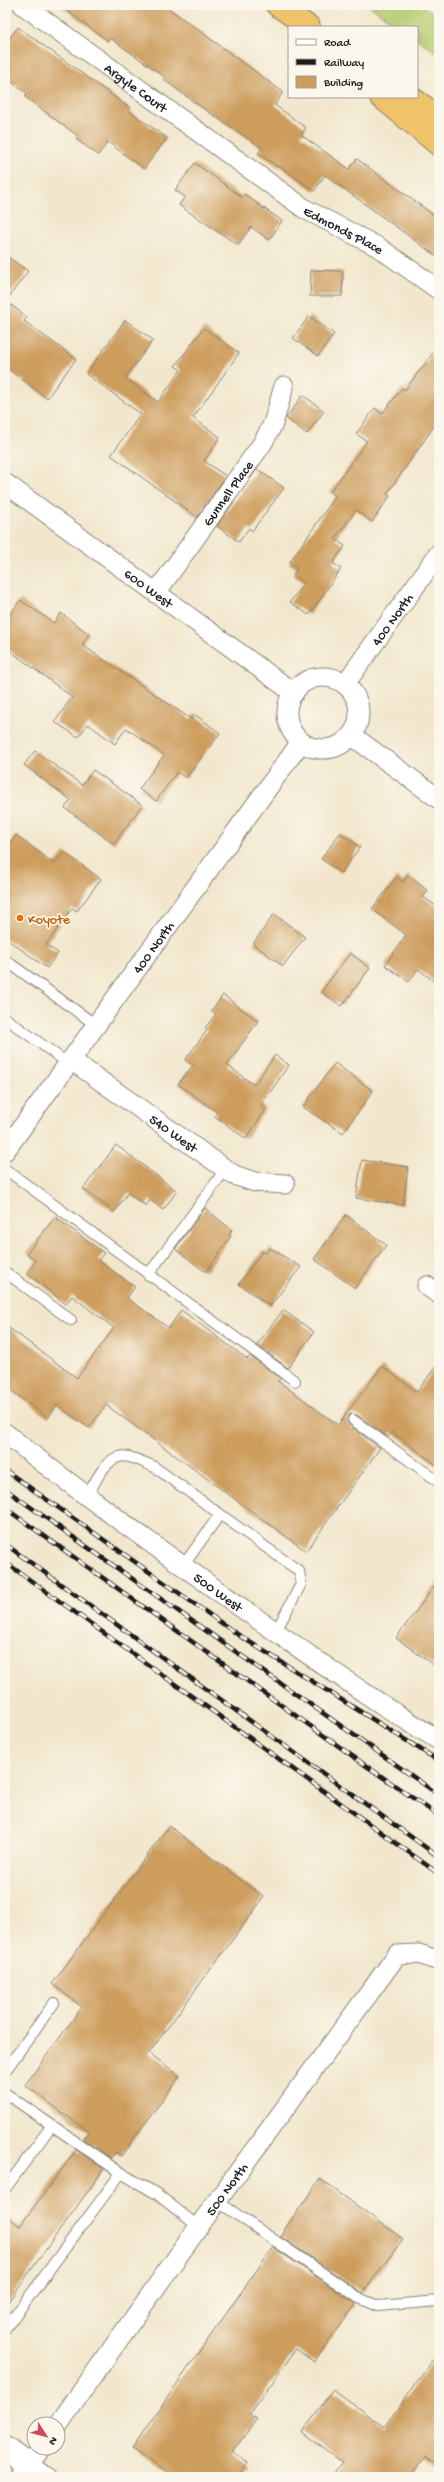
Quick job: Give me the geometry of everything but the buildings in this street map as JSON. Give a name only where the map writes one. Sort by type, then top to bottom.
[{"type":"highway","points":[[270,5],[295,26]]},
{"type":"highway","points":[[277,5],[308,26]]},
{"type":"highway","points":[[382,98],[439,145]]},
{"type":"highway","points":[[411,98],[439,117]]},
{"type":"street","name":"Argyle Court","points":[[23,5],[249,169]]},
{"type":"street","name":"Edmonds Place","points":[[249,169],[305,209],[378,248],[439,290]]},
{"type":"street","name":"Gunnell Place","points":[[156,593],[262,444],[273,424],[284,386]]},
{"type":"street","name":"600 West","points":[[5,483],[294,693]]},
{"type":"street","name":"400 North","points":[[345,684],[439,554]]},
{"type":"street","points":[[317,678],[332,678],[345,684],[352,691],[358,708],[358,718],[351,735],[345,742],[327,749],[309,746],[301,742],[290,728],[287,710],[294,693],[300,685],[317,678]]},
{"type":"street","points":[[351,735],[439,799]]},
{"type":"street","name":"400 North","points":[[5,1152],[301,742]]},
{"type":"street","name":"540 West","points":[[70,1062],[225,1170],[245,1180],[285,1184]]},
{"type":"street","name":"500 West","points":[[5,1433],[86,1498],[182,1566],[393,1713],[439,1740]]},
{"type":"street","name":"500 North","points":[[64,2416],[217,2201],[397,1955],[419,1954],[439,1961]]},
{"type":"street","points":[[5,2448],[32,2473],[39,2456]]},
{"type":"lane","points":[[5,960],[96,1025]]},
{"type":"lane","points":[[5,1018],[70,1062]]},
{"type":"lane","points":[[5,1169],[295,1381]]},
{"type":"lane","points":[[148,1275],[225,1170]]},
{"type":"lane","points":[[5,1272],[71,1320]]},
{"type":"lane","points":[[353,1420],[439,1482]]},
{"type":"lane","points":[[86,1498],[107,1463],[115,1458],[128,1456],[153,1466],[299,1571],[301,1584],[276,1632]]},
{"type":"lane","points":[[182,1566],[220,1514]]},
{"type":"lane","points":[[5,2071],[54,2003]]},
{"type":"lane","points":[[5,2093],[120,2173],[157,2194],[199,2226]]},
{"type":"lane","points":[[5,2189],[52,2125]]},
{"type":"lane","points":[[5,2329],[120,2173]]},
{"type":"lane","points":[[217,2201],[358,2298],[378,2306],[439,2301]]},
{"type":"green space","points":[[368,5],[422,5],[439,17],[439,54],[418,40],[418,26],[399,26]]},
{"type":"railway","points":[[5,1470],[237,1634],[439,1761]]},
{"type":"railway","points":[[5,1489],[439,1795]]},
{"type":"railway","points":[[5,1508],[365,1765],[439,1816]]},
{"type":"railway","points":[[5,1544],[439,1857]]},
{"type":"railway","points":[[5,1562],[439,1874]]},
{"type":"place","name":"Koyote","points":[[20,918]]}]
